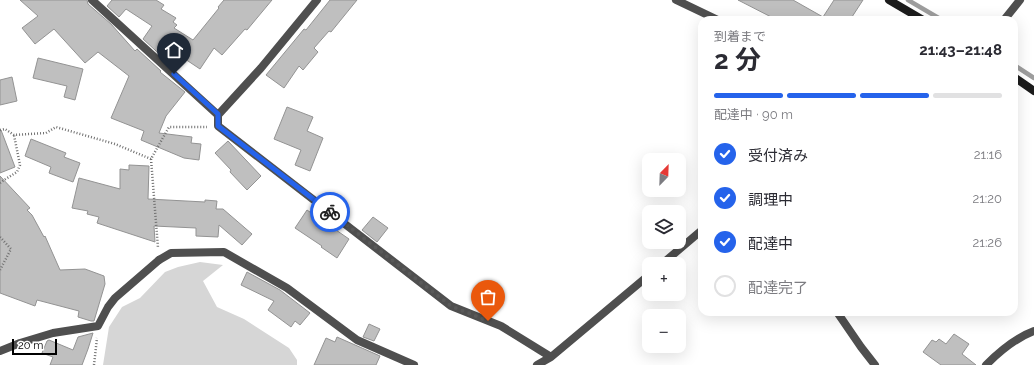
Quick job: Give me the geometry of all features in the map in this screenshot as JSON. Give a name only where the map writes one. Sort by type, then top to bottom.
[{"type":"main road","points":[[889,0],[916,16]]},
{"type":"main road","points":[[1018,80],[1034,92]]},
{"type":"street","points":[[92,0],[218,114]]},
{"type":"street","points":[[317,0],[261,68],[218,114],[218,126],[451,306],[501,326],[551,357]]},
{"type":"street","points":[[676,0],[710,16]]},
{"type":"street","points":[[1007,16],[1020,0]]},
{"type":"street","points":[[670,257],[698,233]]},
{"type":"street","points":[[0,351],[53,333],[98,326],[108,307],[115,298],[160,260],[171,253],[224,252],[287,288],[357,340],[414,365]]},
{"type":"street","points":[[537,365],[551,357],[642,281]]},
{"type":"street","points":[[840,316],[875,365]]},
{"type":"street","points":[[986,365],[1014,341],[1023,335],[1034,331]]},
{"type":"path","points":[[160,260],[151,159],[169,127],[218,126]]},
{"type":"path","points":[[0,130],[5,129],[14,135],[46,133],[56,128],[115,144],[151,159]]},
{"type":"path","points":[[0,183],[18,172],[20,165],[14,135]]},
{"type":"path","points":[[0,237],[10,249],[0,270]]},
{"type":"path","points":[[94,365],[98,326]]},
{"type":"shaded area","points":[[200,262],[223,265],[203,281],[217,307],[244,319],[289,348],[297,360],[297,365],[103,365],[109,327],[122,307],[140,298],[165,272],[178,267]]},
{"type":"building","points":[[20,0],[87,0],[88,4],[111,24],[135,51],[137,49],[161,71],[160,72],[185,92],[166,116],[159,133],[192,137],[191,143],[201,144],[199,160],[184,158],[141,140],[144,131],[111,118],[129,76],[98,52],[85,63],[54,29],[35,44],[22,28],[38,16]]},
{"type":"building","points":[[112,0],[156,0],[164,5],[161,9],[176,18],[173,22],[177,25],[174,28],[193,40],[224,0],[272,0],[247,30],[245,29],[222,55],[214,48],[200,69],[173,51],[167,61],[143,39],[152,26],[126,9],[119,17],[107,6]]},
{"type":"building","points":[[330,0],[357,0],[331,32],[329,31],[314,48],[318,52],[303,70],[299,66],[284,88],[266,75],[304,29],[306,30]]},
{"type":"building","points":[[738,0],[793,0],[821,16],[769,16]]},
{"type":"building","points":[[834,0],[863,0],[853,16],[824,16]]},
{"type":"building","points":[[38,58],[83,69],[75,100],[64,97],[67,86],[33,78]]},
{"type":"building","points":[[12,77],[17,101],[0,105],[0,80]]},
{"type":"building","points":[[287,107],[313,117],[307,131],[323,138],[310,171],[295,165],[301,150],[274,139]]},
{"type":"building","points":[[1,130],[15,167],[0,173],[0,131]]},
{"type":"building","points":[[31,139],[66,153],[64,157],[80,163],[73,182],[49,173],[51,167],[25,156]]},
{"type":"building","points":[[228,141],[261,176],[247,190],[215,153]]},
{"type":"building","points":[[129,165],[149,166],[148,199],[205,202],[205,200],[217,201],[216,209],[223,209],[252,234],[242,245],[219,225],[218,237],[196,236],[196,228],[154,226],[155,242],[97,223],[99,217],[87,214],[88,211],[72,208],[79,178],[120,189],[120,169],[129,170]]},
{"type":"building","points":[[0,176],[30,208],[27,210],[32,215],[44,237],[45,236],[60,270],[85,269],[104,276],[105,284],[94,321],[78,317],[79,311],[37,300],[35,306],[0,293]]},
{"type":"building","points":[[307,210],[349,239],[337,258],[295,228]]},
{"type":"building","points":[[373,217],[388,228],[377,242],[362,230]]},
{"type":"building","points":[[247,272],[280,290],[310,313],[300,325],[295,321],[291,327],[268,310],[274,301],[241,285]]},
{"type":"building","points":[[369,324],[380,329],[374,341],[363,337]]},
{"type":"building","points":[[93,333],[82,365],[50,365],[53,357],[42,353],[47,341],[49,340],[73,350],[78,337]]},
{"type":"building","points":[[954,334],[969,344],[962,354],[976,365],[941,365],[923,352],[932,340],[936,342],[939,339],[946,344]]},
{"type":"building","points":[[337,337],[380,356],[376,365],[314,365],[326,338],[335,342]]},
{"type":"waterway","points":[[908,0],[935,16]]},
{"type":"waterway","points":[[1018,68],[1034,78]]},
{"type":"way so far","points":[[330,212],[451,306],[488,321]]},
{"type":"route","points":[[174,74],[218,114],[218,126],[330,212]]}]
